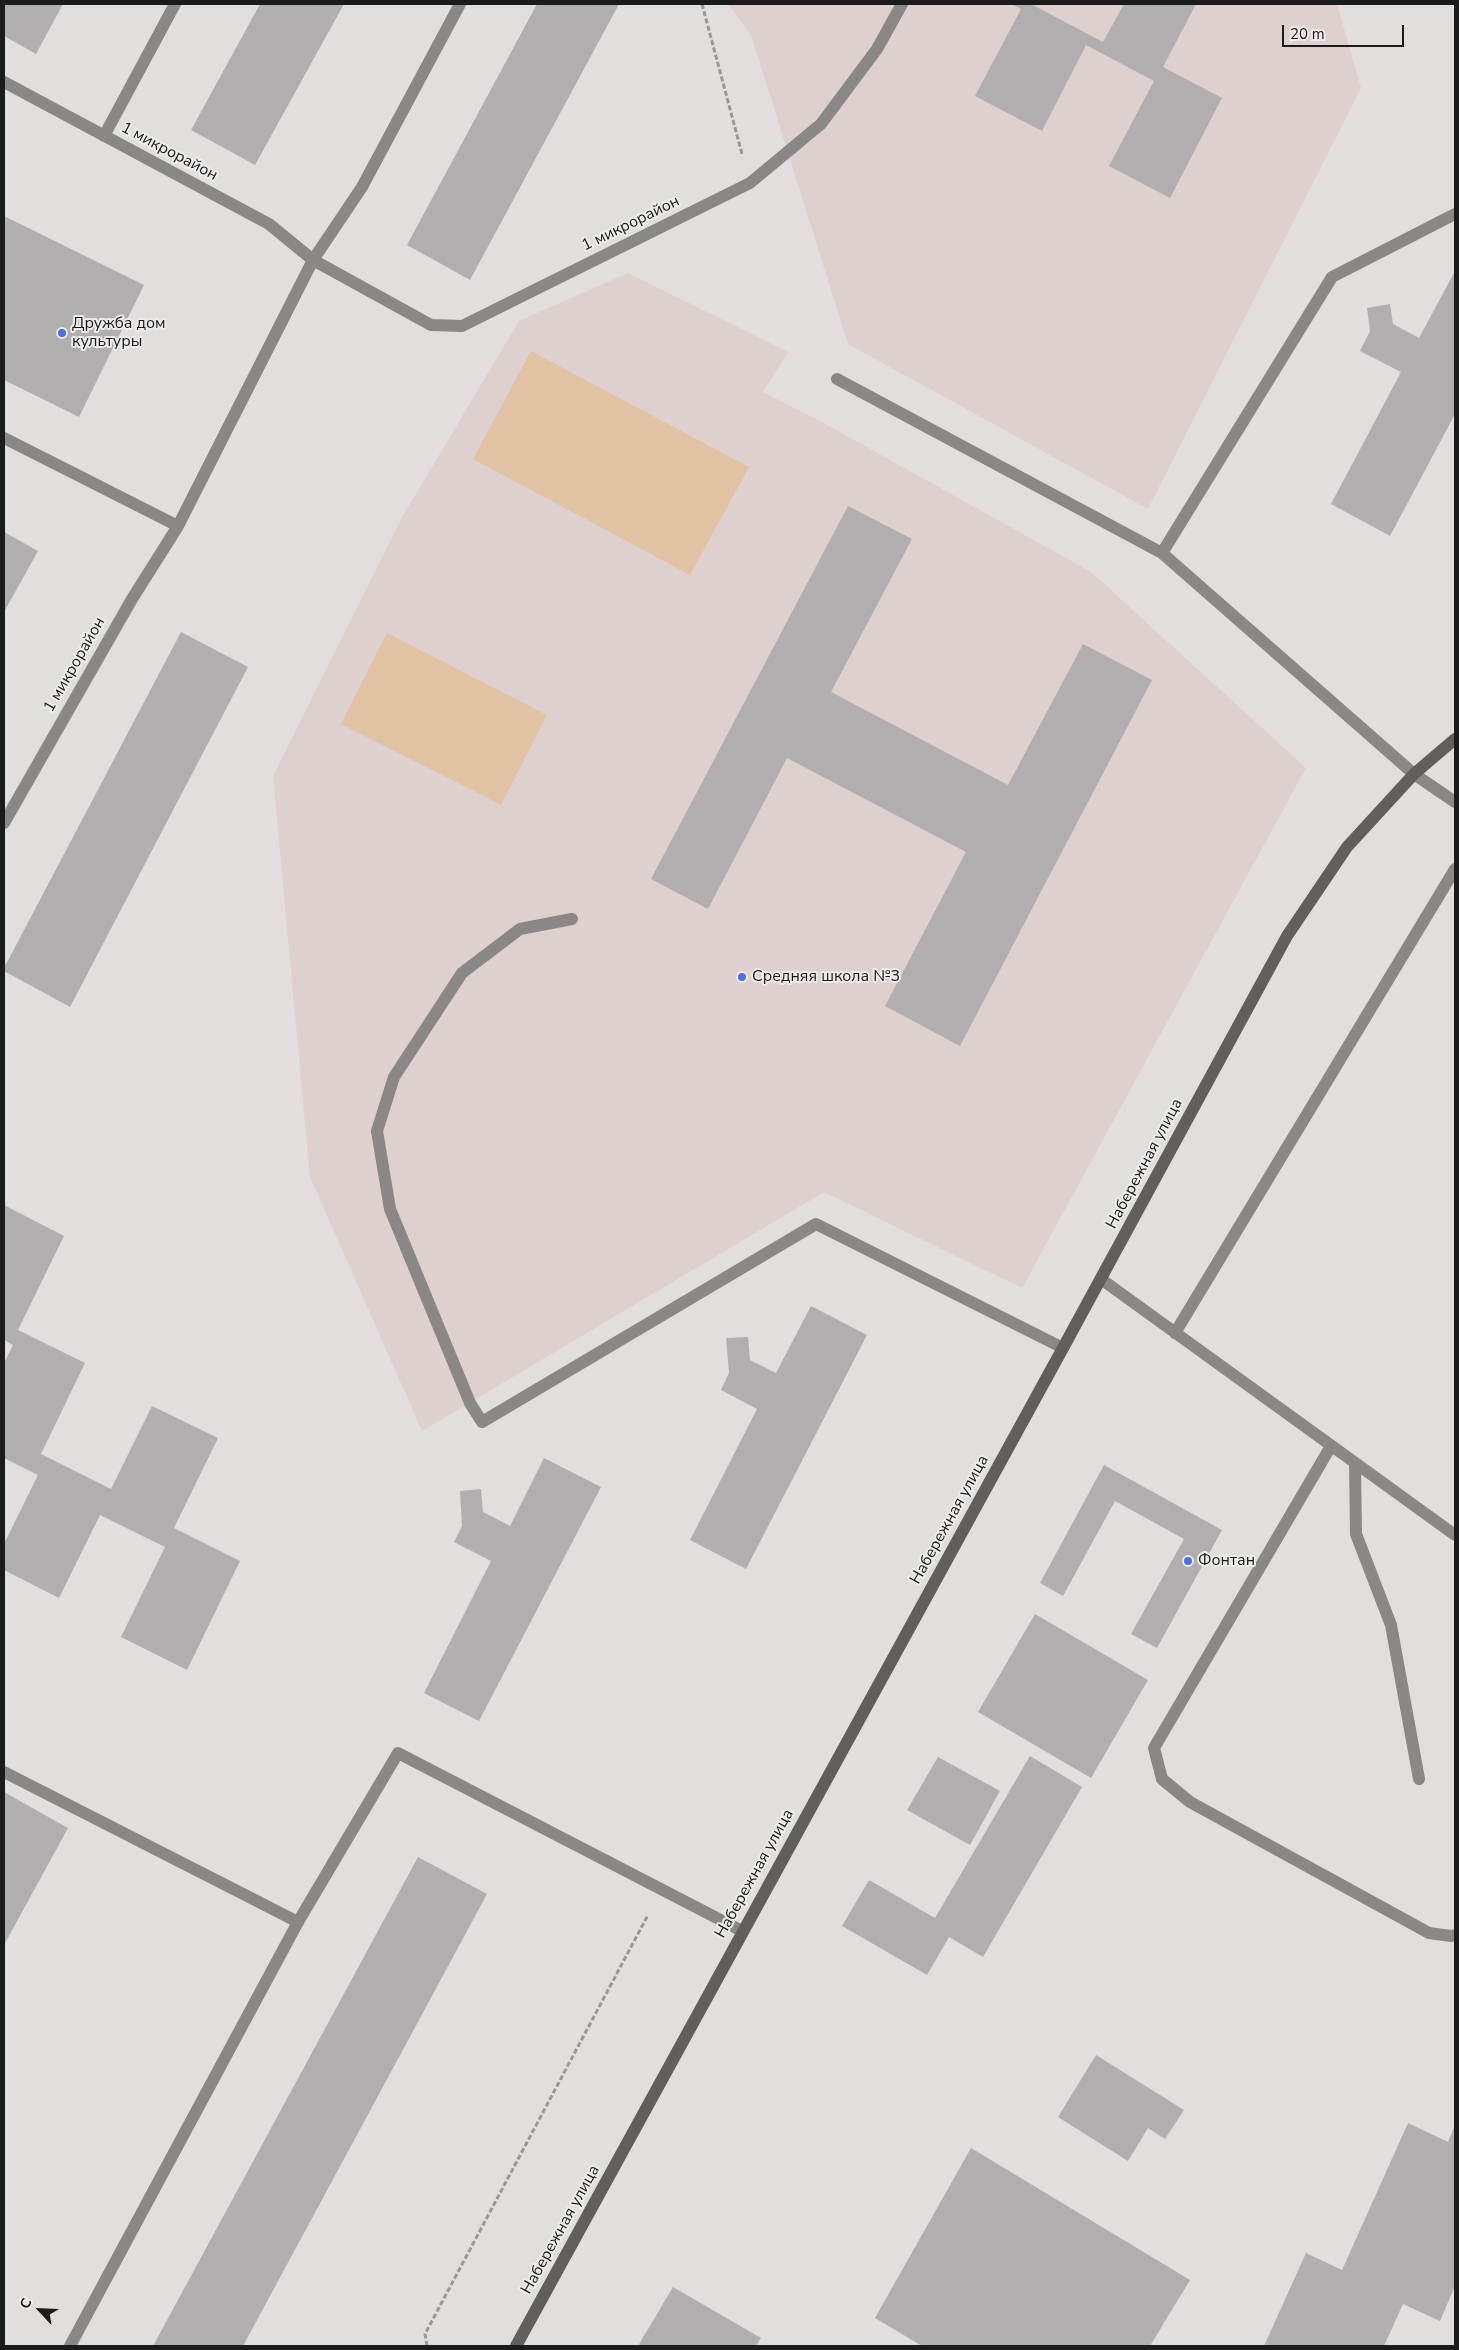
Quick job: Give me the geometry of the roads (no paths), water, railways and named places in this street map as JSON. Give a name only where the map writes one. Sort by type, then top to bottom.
[{"type":"street","points":[[104,136],[175,4]]},
{"type":"street","name":"1 микрорайон","points":[[4,823],[132,599],[178,526],[314,260],[362,187],[460,4]]},
{"type":"street","name":"1 микрорайон","points":[[4,82],[269,224],[314,260],[431,326],[462,326],[750,183],[821,124],[877,49],[902,4]]},
{"type":"street","points":[[1162,553],[1332,277],[1455,214]]},
{"type":"street","points":[[837,379],[1162,553],[1414,774],[1455,802]]},
{"type":"street","points":[[4,438],[178,526]]},
{"type":"street","name":"Набережная улица","points":[[516,2346],[742,1931],[1064,1348],[1286,936],[1347,848],[1414,774],[1455,739]]},
{"type":"street","points":[[1175,1333],[1455,869]]},
{"type":"street","points":[[572,919],[520,929],[462,973],[394,1077],[377,1131],[390,1209],[470,1403],[482,1422],[816,1224],[1064,1348]]},
{"type":"street","points":[[1101,1279],[1455,1535]]},
{"type":"street","points":[[1330,1446],[1154,1748],[1162,1779],[1190,1802],[1429,1933],[1455,1935]]},
{"type":"street","points":[[1355,1464],[1356,1534],[1391,1625],[1419,1779]]},
{"type":"street","points":[[70,2346],[298,1922],[398,1753],[742,1931]]},
{"type":"street","points":[[4,1772],[298,1922]]},
{"type":"place","name":"Дружба дом культуры","points":[[62,333]]},
{"type":"place","name":"Средняя школа №3","points":[[742,977]]},
{"type":"place","name":"Фонтан","points":[[1188,1561]]}]
